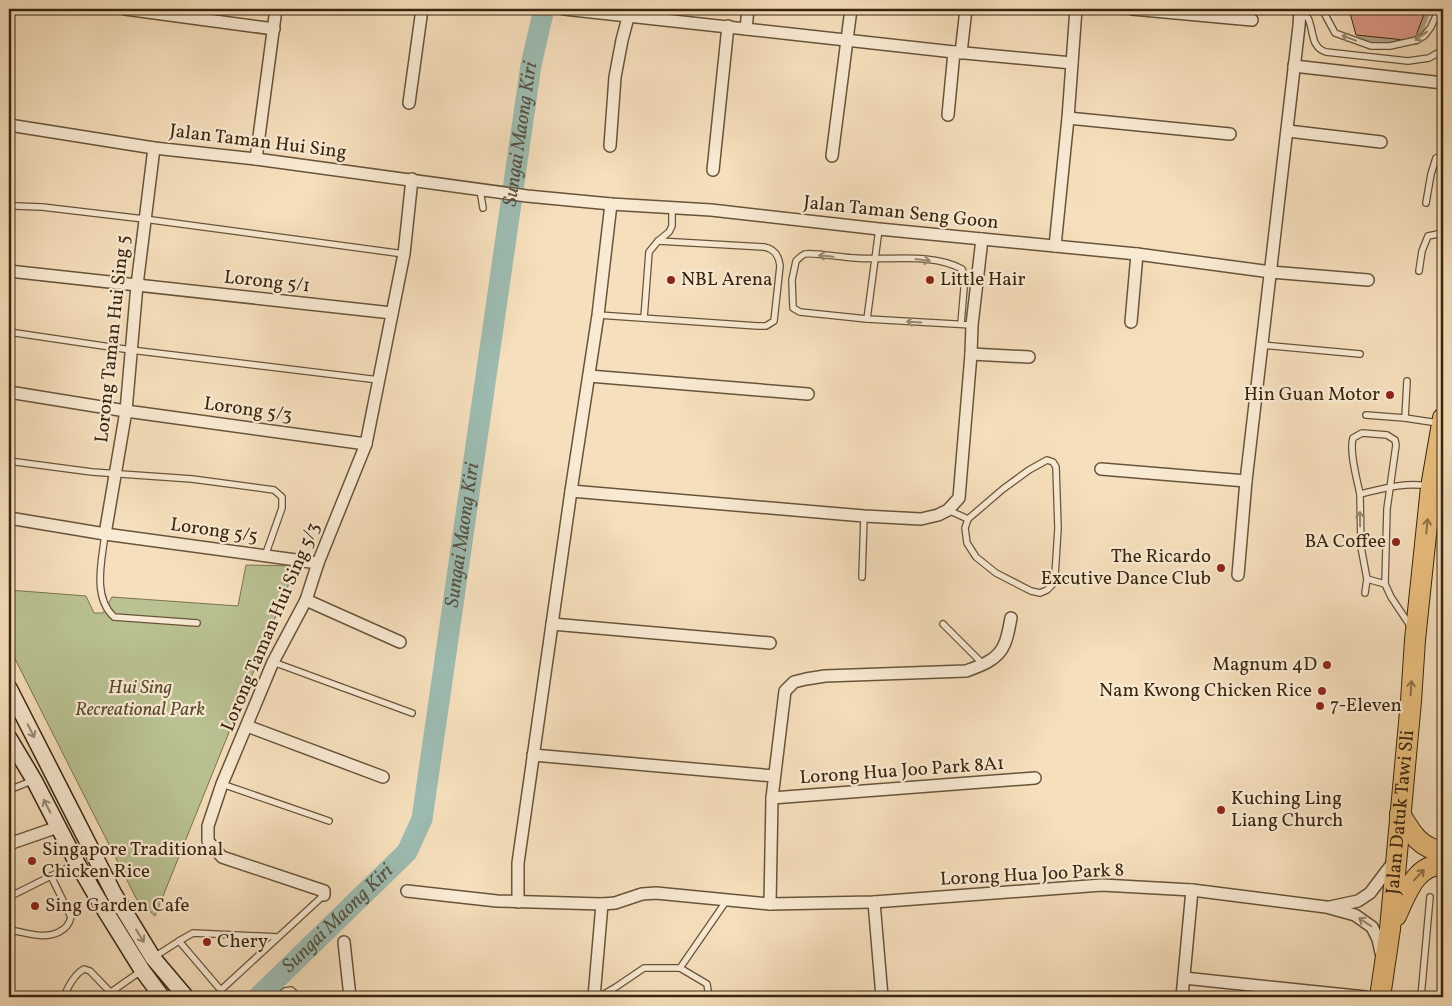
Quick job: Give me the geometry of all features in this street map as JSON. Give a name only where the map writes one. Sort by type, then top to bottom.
[{"type":"highway","name":"Jalan Datuk Tawi Sli","points":[[1380,990],[1390,929],[1415,633],[1431,487],[1440,450],[1443,421]]},
{"type":"highway","points":[[1400,814],[1412,834],[1420,842],[1433,850],[1443,852]]},
{"type":"highway","points":[[1390,929],[1410,886],[1418,875],[1426,868],[1443,865]]},
{"type":"main road","points":[[9,688],[114,894],[153,958],[186,997]]},
{"type":"main road","points":[[9,738],[34,780],[77,863],[142,970],[162,997]]},
{"type":"street","points":[[125,9],[274,29]]},
{"type":"street","points":[[256,159],[276,9]]},
{"type":"street","points":[[410,103],[422,9]]},
{"type":"street","points":[[564,9],[630,12],[846,41],[1072,63]]},
{"type":"street","points":[[746,29],[748,9]]},
{"type":"street","points":[[832,156],[851,9]]},
{"type":"street","points":[[948,115],[966,9]]},
{"type":"street","points":[[1055,246],[1068,118],[1076,9]]},
{"type":"street","points":[[1132,9],[1182,11],[1252,20]]},
{"type":"street","points":[[610,146],[615,77],[630,12]]},
{"type":"street","points":[[1238,575],[1246,481],[1288,131],[1300,12]]},
{"type":"street","points":[[714,170],[728,26]]},
{"type":"street","points":[[1294,66],[1443,83]]},
{"type":"street","points":[[1068,118],[1230,134]]},
{"type":"street","name":"Jalan Taman Hui Sing","points":[[9,124],[154,148],[412,179],[528,196]]},
{"type":"street","points":[[1288,131],[1381,142]]},
{"type":"street","name":"Lorong Taman Hui Sing 5","points":[[105,534],[126,411],[144,219],[154,148]]},
{"type":"street","name":"Lorong Taman Hui Sing 5/3","points":[[324,895],[324,891],[222,857],[208,841],[208,826],[222,784],[273,662],[306,600],[318,563],[366,444],[404,254],[412,179]]},
{"type":"street","name":"Jalan Taman Seng Goon","points":[[528,196],[611,204],[711,210],[879,229],[1137,254],[1271,272],[1368,280]]},
{"type":"street","points":[[518,902],[518,863],[598,315],[611,204]]},
{"type":"street","points":[[571,491],[864,516],[922,519],[948,510],[959,498],[971,354],[966,325],[982,239]]},
{"type":"street","points":[[1131,322],[1137,254]]},
{"type":"street","name":"Lorong 5/1","points":[[9,271],[392,313]]},
{"type":"street","points":[[971,354],[1028,357]]},
{"type":"street","points":[[589,376],[808,394]]},
{"type":"street","name":"Lorong 5/3","points":[[9,392],[126,411],[366,444]]},
{"type":"street","points":[[1101,469],[1246,481]]},
{"type":"street","name":"Lorong 5/5","points":[[9,518],[105,534],[318,563]]},
{"type":"street","points":[[306,600],[400,642]]},
{"type":"street","points":[[770,904],[772,798],[785,691],[794,682],[806,678],[966,671],[984,665],[1004,647],[1011,618]]},
{"type":"street","points":[[552,624],[770,643]]},
{"type":"street","points":[[247,726],[383,777]]},
{"type":"street","points":[[533,755],[774,776]]},
{"type":"street","name":"Lorong Hua Joo Park 8A1","points":[[772,798],[1034,778]]},
{"type":"street","points":[[9,844],[58,828]]},
{"type":"street","name":"Lorong Hua Joo Park 8","points":[[1326,907],[1358,901],[1370,893],[1396,859]]},
{"type":"street","name":"Lorong Hua Joo Park 8","points":[[407,891],[518,902],[602,904],[615,903],[642,894],[656,893],[770,904],[874,902],[1102,885],[1192,890],[1326,907],[1355,916],[1372,927],[1378,939],[1381,951],[1380,990]]},
{"type":"street","points":[[1182,997],[1192,890]]},
{"type":"street","points":[[874,902],[882,997]]},
{"type":"street","points":[[594,997],[602,904]]},
{"type":"street","points":[[344,942],[350,997]]},
{"type":"street","points":[[1184,978],[1366,997]]},
{"type":"lane","points":[[1322,9],[1335,33],[1371,46],[1390,46],[1418,40],[1424,36],[1431,27],[1439,9]]},
{"type":"lane","points":[[1300,12],[1309,20],[1312,39],[1322,51],[1408,61],[1429,58],[1443,50]]},
{"type":"lane","points":[[1426,203],[1436,158],[1443,156]]},
{"type":"lane","points":[[480,190],[483,208]]},
{"type":"lane","points":[[15,206],[42,207],[144,219],[404,254]]},
{"type":"lane","points":[[644,318],[649,252],[669,232],[672,226],[672,208]]},
{"type":"lane","points":[[868,319],[879,229]]},
{"type":"lane","points":[[1419,271],[1422,251],[1428,236],[1443,233]]},
{"type":"lane","points":[[598,315],[758,326],[766,326],[774,321],[780,266],[779,258],[775,251],[764,247],[658,241]]},
{"type":"lane","points":[[805,254],[863,259],[874,258],[922,259],[954,265],[962,269],[965,276],[966,325],[815,314],[800,312],[793,308],[792,280],[796,261],[805,254]]},
{"type":"lane","points":[[9,332],[131,350],[379,380]]},
{"type":"lane","points":[[1262,345],[1360,354]]},
{"type":"lane","points":[[1405,418],[1407,381]]},
{"type":"lane","points":[[1366,415],[1443,421]]},
{"type":"lane","points":[[1365,593],[1367,579],[1361,547],[1360,494],[1352,443],[1353,438],[1362,433],[1387,435],[1395,440],[1388,509],[1384,584],[1390,597],[1415,633]]},
{"type":"lane","points":[[1047,460],[1053,462],[1056,467],[1058,528],[1055,576],[1052,585],[1040,593],[1031,591],[996,573],[976,557],[967,543],[965,528],[968,519],[1003,489],[1030,470],[1047,460]]},
{"type":"lane","points":[[9,461],[92,472],[192,479],[274,490],[282,496],[282,508],[265,556]]},
{"type":"lane","points":[[1360,494],[1415,484],[1431,487]]},
{"type":"lane","points":[[948,510],[968,519]]},
{"type":"lane","points":[[862,578],[864,516]]},
{"type":"lane","points":[[105,534],[101,595],[108,611],[114,617],[197,622]]},
{"type":"lane","points":[[1367,579],[1384,584]]},
{"type":"lane","points":[[943,624],[984,665]]},
{"type":"lane","points":[[273,662],[412,713]]},
{"type":"lane","points":[[9,790],[34,780]]},
{"type":"lane","points":[[222,784],[329,821]]},
{"type":"lane","points":[[9,897],[77,863]]},
{"type":"lane","points":[[9,930],[43,936],[52,935],[66,928],[70,923],[71,918],[51,876]]},
{"type":"lane","points":[[179,941],[219,988],[222,989],[324,895]]},
{"type":"lane","points":[[1420,997],[1430,897]]},
{"type":"lane","points":[[680,968],[727,900]]},
{"type":"lane","points":[[153,958],[193,933],[278,937]]},
{"type":"lane","points":[[599,997],[644,968],[680,968],[707,984],[710,997]]},
{"type":"lane","points":[[65,997],[65,992],[80,971],[84,969],[90,971],[113,995]]},
{"type":"lane","points":[[104,997],[113,995],[142,970]]},
{"type":"lane","points":[[278,997],[285,991],[291,990],[298,997]]},
{"type":"green space","name":"Hui Sing Recreational Park","points":[[246,565],[296,566],[155,916],[137,900],[9,647],[9,590],[86,596],[94,613],[103,613],[112,597],[238,606]]},
{"type":"building","points":[[1349,9],[1426,9],[1414,41],[1356,35]]},
{"type":"waterway","name":"Sungai Maong Kiri","points":[[258,997],[407,852],[422,819],[531,65],[544,9]]},
{"type":"place","name":"NBL Arena","points":[[671,280]]},
{"type":"place","name":"Little Hair","points":[[930,280]]},
{"type":"place","name":"Hin Guan Motor","points":[[1390,395]]},
{"type":"place","name":"BA Coffee","points":[[1396,542]]},
{"type":"place","name":"The Ricardo Excutive Dance Club","points":[[1221,568]]},
{"type":"place","name":"Magnum 4D","points":[[1327,665]]},
{"type":"place","name":"Nam Kwong Chicken Rice","points":[[1322,691]]},
{"type":"place","name":"7-Eleven","points":[[1320,706]]},
{"type":"place","name":"Kuching Ling Liang Church","points":[[1221,810]]},
{"type":"place","name":"Singapore Traditional Chicken Rice","points":[[32,861]]},
{"type":"place","name":"Sing Garden Cafe","points":[[35,906]]},
{"type":"place","name":"Chery","points":[[207,942]]}]
